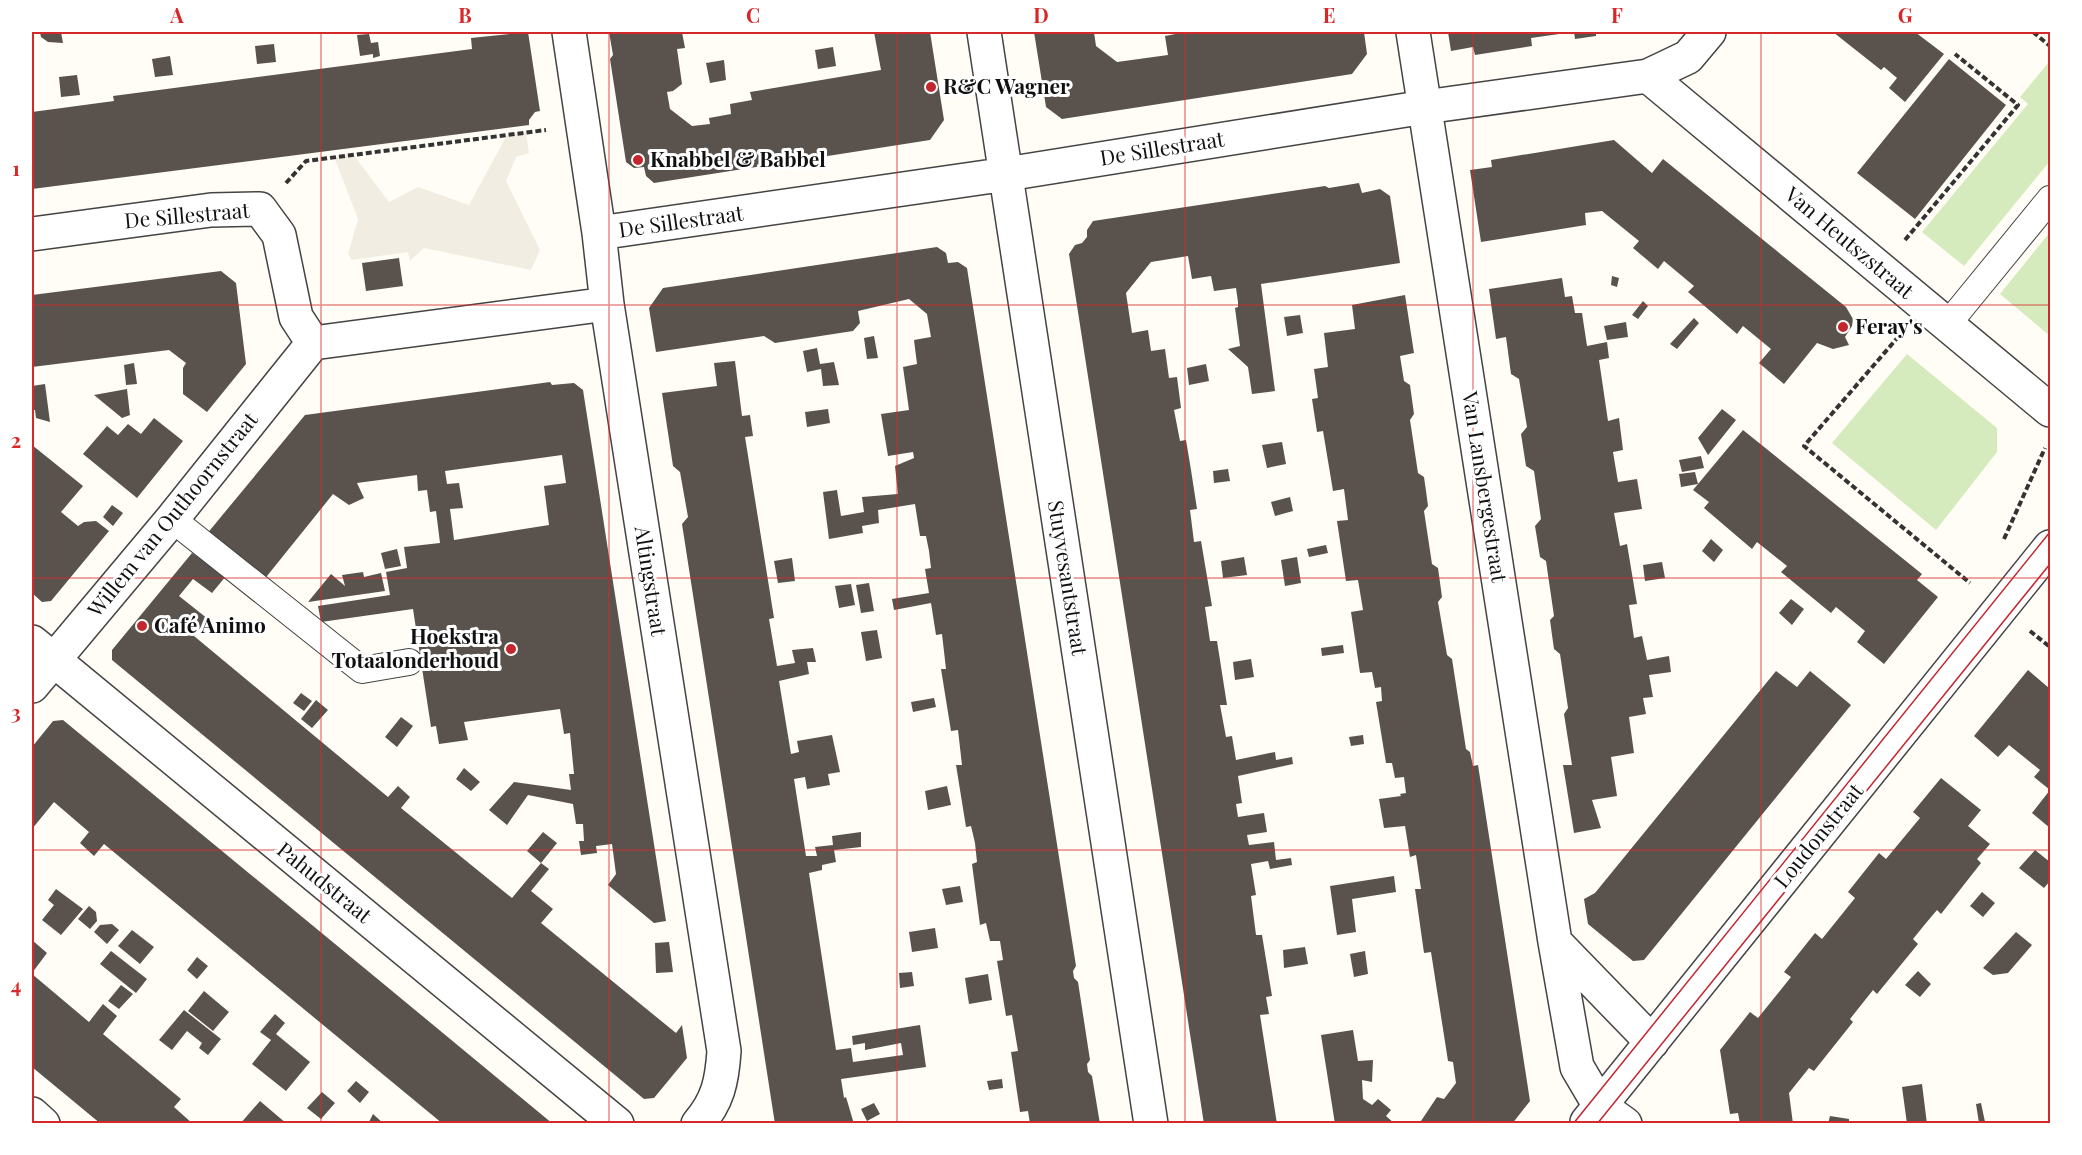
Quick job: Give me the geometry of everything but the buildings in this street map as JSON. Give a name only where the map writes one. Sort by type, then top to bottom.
[{"type":"street","name":"Altingstraat","points":[[569,32],[599,233],[607,304],[724,1052],[722,1083],[710,1110],[698,1124]]},
{"type":"street","name":"Stuyvesantstraat","points":[[984,32],[1151,1124]]},
{"type":"street","name":"Van Lansbergestraat","points":[[1413,32],[1555,942],[1577,1067],[1603,1118]]},
{"type":"street","name":"De Sillestraat","points":[[599,233],[1007,174],[1425,107],[1648,76],[1688,57],[1709,32]]},
{"type":"street","name":"Van Heutszstraat","points":[[1648,76],[2050,410]]},
{"type":"street","name":"De Sillestraat","points":[[32,234],[211,210],[260,209],[279,234],[296,317],[313,343]]},
{"type":"street","points":[[313,343],[607,304]]},
{"type":"street","name":"Willem van Outhoornstraat","points":[[32,686],[42,651],[172,519],[313,343]]},
{"type":"street","name":"Loudonstraat","points":[[1603,1118],[1652,1042],[2050,547]]},
{"type":"street","name":"Pahudstraat","points":[[42,651],[617,1124]]},
{"type":"street","points":[[1555,942],[1652,1042]]},
{"type":"street","points":[[32,1114],[43,1124]]},
{"type":"lane","points":[[1936,315],[2050,199]]},
{"type":"lane","points":[[172,519],[362,670],[408,662]]},
{"type":"path","points":[[2033,32],[2050,46]]},
{"type":"path","points":[[1920,224],[2018,105],[1955,54]]},
{"type":"path","points":[[260,209],[306,161],[583,124]]},
{"type":"path","points":[[1936,315],[1804,446],[2050,647]]},
{"type":"green space","points":[[2049,62],[2050,161],[1964,266],[1922,232],[2028,104],[2020,97]]},
{"type":"green space","points":[[2050,232],[2050,336],[2000,294]]},
{"type":"green space","points":[[1907,354],[1997,428],[1997,452],[1936,530],[1832,443]]},
{"type":"shaded area","points":[[526,132],[529,153],[516,157],[506,181],[540,250],[531,270],[424,248],[410,261],[408,252],[352,260],[348,254],[358,219],[334,157],[353,154],[389,202],[418,187],[469,205],[507,135]]},
{"type":"tram line","points":[[1573,1124],[2050,532]]},
{"type":"tram line","points":[[1597,1124],[2050,564]]},
{"type":"place","name":"R&C Wagner","points":[[931,87]]},
{"type":"place","name":"Knabbel & Babbel","points":[[638,160]]},
{"type":"place","name":"Feray's","points":[[1843,327]]},
{"type":"place","name":"Café Animo","points":[[142,626]]},
{"type":"place","name":"Hoekstra Totaalonderhoud","points":[[511,649]]}]
